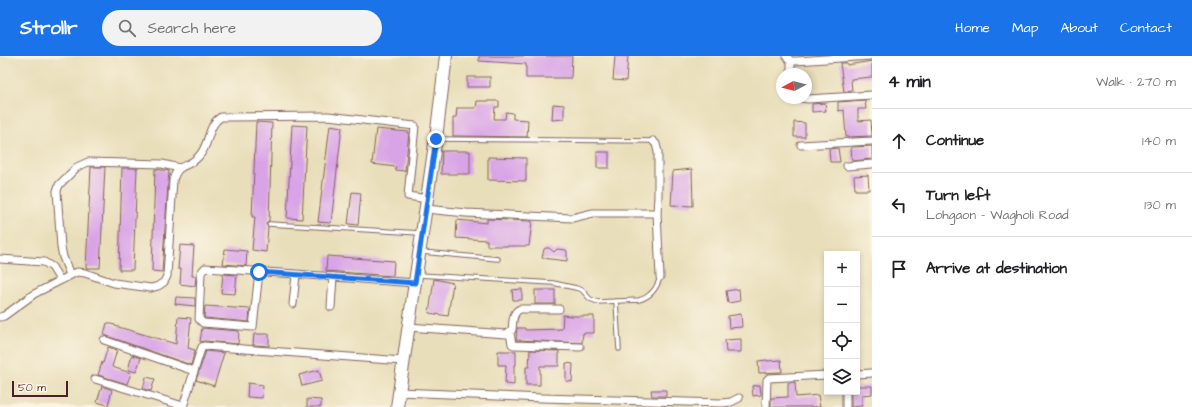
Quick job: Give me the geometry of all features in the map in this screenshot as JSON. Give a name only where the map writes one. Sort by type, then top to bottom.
[{"type":"main road","points":[[396,407],[420,252],[446,56]]},
{"type":"street","points":[[790,68],[789,58],[870,56]]},
{"type":"street","points":[[812,99],[872,95]]},
{"type":"street","points":[[0,317],[4,316],[34,294],[78,272],[114,283],[151,288],[164,282],[167,276],[173,180],[176,172],[180,168],[194,162],[203,151],[213,125],[221,116],[328,116],[416,126],[408,196],[426,204],[466,213],[572,218],[593,213],[657,213]]},
{"type":"street","points":[[653,141],[656,144],[658,152],[657,213],[660,277]]},
{"type":"street","points":[[801,145],[872,141]]},
{"type":"street","points":[[70,275],[61,247],[57,191],[59,185],[77,167],[88,162],[162,164],[180,168]]},
{"type":"street","points":[[847,166],[872,164]]},
{"type":"street","points":[[0,259],[44,262],[52,267],[60,280]]},
{"type":"street","points":[[259,272],[253,327],[203,323],[199,319],[201,273],[205,268],[334,277],[416,279]]},
{"type":"street","points":[[293,304],[296,274]]},
{"type":"street","points":[[330,307],[334,277]]},
{"type":"street","points":[[559,309],[516,310],[510,333],[512,344],[514,346],[580,347]]},
{"type":"street","points":[[408,326],[502,334],[510,333]]},
{"type":"street","points":[[104,340],[194,371]]},
{"type":"street","points":[[95,379],[183,407],[200,352],[204,346],[403,361]]},
{"type":"street","points":[[860,374],[872,373]]},
{"type":"street","points":[[766,407],[767,380],[769,378],[824,375]]},
{"type":"street","points":[[399,392],[542,398],[722,402],[731,402],[739,398]]},
{"type":"street","points":[[846,395],[846,407]]},
{"type":"lane","points":[[436,139],[653,141]]},
{"type":"lane","points":[[269,224],[422,233]]},
{"type":"lane","points":[[420,252],[498,259]]},
{"type":"lane","points":[[416,279],[553,283],[582,290],[590,299],[598,302],[645,299],[658,284],[660,277]]},
{"type":"lane","points":[[616,301],[619,349]]},
{"type":"building","points":[[479,56],[572,56],[571,78],[526,78],[526,64],[479,61]]},
{"type":"building","points":[[615,56],[628,56],[626,81],[613,80]]},
{"type":"building","points":[[872,61],[872,77],[851,79],[852,91],[844,92],[840,63],[847,63],[847,65]]},
{"type":"building","points":[[467,77],[490,77],[490,87],[467,87]]},
{"type":"building","points":[[865,100],[866,109],[858,109],[858,121],[871,120],[872,136],[846,137],[844,110],[838,111],[838,102]]},
{"type":"building","points":[[477,101],[499,101],[499,107],[495,107],[494,119],[505,119],[506,112],[513,113],[513,119],[528,120],[527,137],[453,136],[453,118],[456,118],[457,108],[476,108]]},
{"type":"building","points":[[825,103],[826,111],[812,112],[812,104]]},
{"type":"building","points":[[553,104],[564,105],[564,119],[552,120]]},
{"type":"building","points":[[256,122],[272,123],[269,221],[266,224],[268,227],[266,252],[252,250],[255,217],[252,217]]},
{"type":"building","points":[[794,122],[805,123],[805,137],[794,137]]},
{"type":"building","points":[[292,125],[307,126],[302,219],[287,218]]},
{"type":"building","points":[[330,125],[342,127],[331,223],[318,222]]},
{"type":"building","points":[[376,129],[409,132],[405,171],[395,170],[396,167],[372,164]]},
{"type":"building","points":[[872,146],[872,159],[852,161],[851,147]]},
{"type":"building","points":[[838,148],[840,162],[830,162],[829,149]]},
{"type":"building","points":[[442,151],[470,151],[470,174],[441,174]]},
{"type":"building","points":[[597,152],[609,152],[609,168],[597,168]]},
{"type":"building","points":[[488,157],[526,158],[526,181],[488,180]]},
{"type":"building","points":[[91,167],[105,167],[100,268],[86,268]]},
{"type":"building","points":[[122,168],[137,168],[133,270],[119,270]]},
{"type":"building","points":[[155,169],[169,171],[162,272],[152,271]]},
{"type":"building","points":[[692,169],[693,206],[671,205],[673,171]]},
{"type":"building","points":[[868,175],[869,190],[855,190],[854,176]]},
{"type":"building","points":[[352,192],[361,193],[358,225],[348,224]]},
{"type":"building","points":[[487,219],[532,221],[529,246],[487,246],[487,240],[456,238],[457,220],[487,223]]},
{"type":"building","points":[[180,245],[194,246],[192,276],[196,276],[195,286],[180,284],[181,269],[178,269]]},
{"type":"building","points":[[549,248],[554,252],[557,249],[566,250],[567,261],[542,258],[544,249]]},
{"type":"building","points":[[225,249],[247,251],[246,266],[223,264]]},
{"type":"building","points":[[327,256],[394,261],[393,276],[326,271]]},
{"type":"building","points":[[223,274],[237,275],[235,294],[221,293]]},
{"type":"building","points":[[434,279],[453,283],[448,316],[429,313]]},
{"type":"building","points":[[522,289],[522,300],[513,300],[512,290]]},
{"type":"building","points":[[739,289],[740,301],[728,303],[726,291]]},
{"type":"building","points":[[535,290],[555,290],[555,304],[535,304]]},
{"type":"building","points":[[176,297],[195,298],[195,306],[175,304]]},
{"type":"building","points":[[205,306],[250,309],[249,322],[205,318]]},
{"type":"building","points":[[741,314],[742,327],[729,328],[728,316]]},
{"type":"building","points":[[563,315],[594,316],[594,333],[583,333],[582,343],[516,340],[517,328],[525,328],[525,330],[562,329]]},
{"type":"building","points":[[178,317],[191,318],[188,348],[195,350],[191,365],[104,335],[107,323],[176,344]]},
{"type":"building","points":[[202,328],[239,331],[238,344],[204,341],[200,342]]},
{"type":"building","points":[[254,334],[269,334],[269,346],[253,345]]},
{"type":"building","points":[[741,339],[741,352],[726,352],[725,340]]},
{"type":"building","points":[[108,347],[117,350],[112,367],[131,373],[127,384],[98,375]]},
{"type":"building","points":[[530,350],[559,351],[559,366],[540,366],[540,385],[526,385],[526,367],[529,367]]},
{"type":"building","points":[[206,351],[224,353],[214,386],[196,380]]},
{"type":"building","points":[[498,351],[516,351],[514,385],[505,384],[506,365],[498,365]]},
{"type":"building","points":[[132,355],[141,358],[136,372],[128,370]]},
{"type":"building","points":[[781,360],[782,372],[759,373],[758,361]]},
{"type":"building","points":[[566,363],[573,364],[572,382],[566,381]]},
{"type":"building","points":[[319,370],[322,381],[302,386],[299,375]]},
{"type":"building","points":[[146,377],[155,379],[151,391],[143,389]]},
{"type":"building","points":[[795,382],[796,397],[818,395],[820,407],[771,407],[771,398],[788,397],[788,383]]},
{"type":"building","points":[[248,383],[263,385],[262,398],[247,397]]},
{"type":"building","points":[[760,385],[761,395],[753,396],[752,386]]},
{"type":"building","points":[[102,386],[112,390],[108,405],[97,402]]},
{"type":"building","points":[[860,386],[872,386],[872,394],[862,395],[862,406],[851,407],[851,395],[860,395]]},
{"type":"building","points":[[651,390],[666,390],[666,396],[652,396]]},
{"type":"building","points":[[307,399],[321,400],[321,407],[307,407]]},
{"type":"route","points":[[259,272],[415,283],[436,139]]}]
